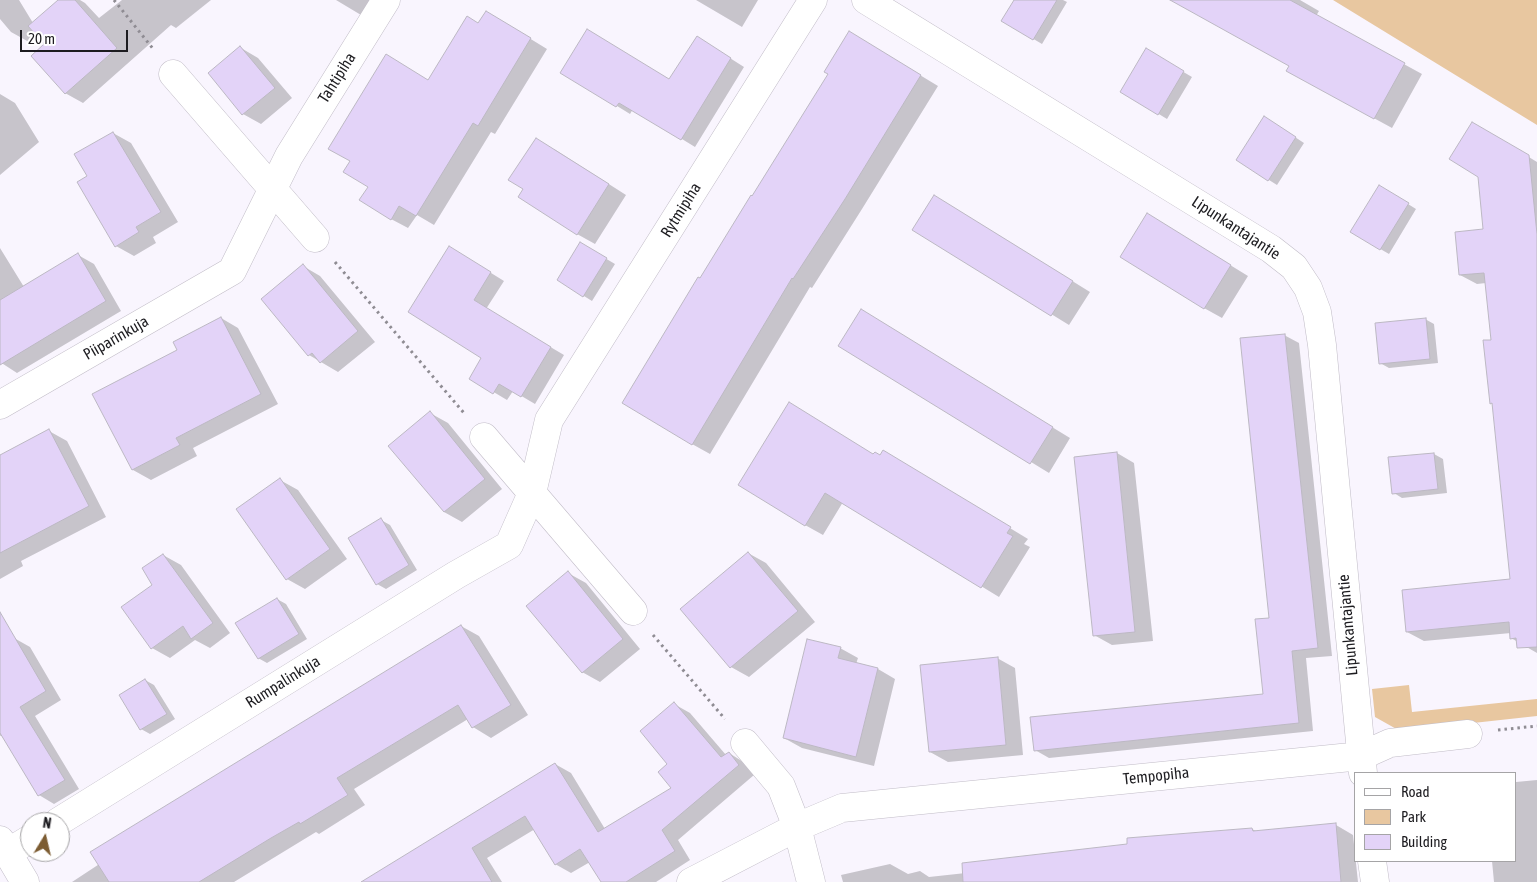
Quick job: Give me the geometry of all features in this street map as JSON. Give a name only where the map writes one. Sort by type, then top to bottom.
[{"type":"street","name":"Tahtipiha","points":[[232,271],[289,156],[386,0]]},
{"type":"street","name":"Rytmipiha","points":[[509,545],[532,493],[548,420],[813,0]]},
{"type":"street","name":"Lipunkantajantie","points":[[866,0],[1271,249],[1294,267],[1308,288],[1317,312],[1322,346],[1362,764]]},
{"type":"street","points":[[173,74],[315,238]]},
{"type":"street","name":"Piiparinkuja","points":[[0,406],[232,271]]},
{"type":"street","points":[[484,437],[633,611]]},
{"type":"street","name":"Rumpalinkuja","points":[[70,815],[456,575],[509,545]]},
{"type":"street","name":"Tempopiha","points":[[696,878],[842,808],[1362,764],[1390,743],[1468,734]]},
{"type":"street","points":[[745,742],[781,786],[797,828],[811,882]]},
{"type":"street","points":[[13,844],[25,882]]},
{"type":"street","points":[[1372,862],[1374,882]]},
{"type":"path","points":[[114,0],[173,74]]},
{"type":"path","points":[[315,238],[484,437]]},
{"type":"path","points":[[633,611],[745,742]]},
{"type":"path","points":[[1468,734],[1537,726]]},
{"type":"green space","points":[[1333,0],[1537,0],[1537,125]]},
{"type":"green space","points":[[1409,685],[1412,712],[1537,699],[1537,716],[1400,731],[1375,717],[1372,689]]},
{"type":"building","points":[[58,0],[75,0],[117,48],[65,94],[31,56],[44,44],[28,26]]},
{"type":"building","points":[[1014,0],[1057,0],[1033,40],[1001,21]]},
{"type":"building","points":[[1170,0],[1290,0],[1405,63],[1374,119],[1286,71],[1289,66]]},
{"type":"building","points":[[486,11],[531,38],[478,126],[473,123],[416,216],[399,206],[391,220],[359,200],[368,187],[343,172],[350,161],[328,149],[386,54],[428,80],[467,16],[478,23]]},
{"type":"building","points":[[587,29],[669,79],[697,36],[731,58],[681,140],[619,103],[616,107],[560,73]]},
{"type":"building","points":[[849,31],[921,75],[845,199],[792,278],[692,445],[622,403],[698,277],[700,278],[828,74],[824,72]]},
{"type":"building","points":[[240,46],[275,88],[242,115],[208,73]]},
{"type":"building","points":[[1146,48],[1184,71],[1158,115],[1120,92]]},
{"type":"building","points":[[1264,116],[1296,137],[1268,181],[1236,160]]},
{"type":"building","points":[[1472,122],[1529,155],[1537,234],[1537,647],[1517,648],[1516,638],[1510,639],[1509,622],[1406,632],[1402,590],[1510,579],[1492,403],[1490,404],[1483,340],[1491,340],[1484,273],[1459,275],[1455,232],[1483,229],[1478,177],[1449,159]]},
{"type":"building","points":[[113,132],[161,212],[136,227],[139,232],[115,247],[77,182],[87,176],[74,154]]},
{"type":"building","points":[[536,138],[609,184],[577,235],[518,197],[523,189],[508,180]]},
{"type":"building","points":[[1379,185],[1409,203],[1380,250],[1350,232]]},
{"type":"building","points":[[934,195],[1073,281],[1051,316],[912,230]]},
{"type":"building","points":[[1147,213],[1231,265],[1204,309],[1120,257]]},
{"type":"building","points":[[580,242],[607,258],[583,297],[557,280]]},
{"type":"building","points":[[449,246],[491,272],[474,300],[551,347],[521,397],[499,384],[493,394],[469,379],[481,358],[408,312]]},
{"type":"building","points":[[78,253],[106,301],[0,365],[0,300]]},
{"type":"building","points":[[303,264],[358,331],[320,363],[312,353],[308,356],[261,299]]},
{"type":"building","points":[[861,309],[1053,427],[1030,464],[838,346]]},
{"type":"building","points":[[221,317],[261,394],[176,438],[180,445],[132,470],[92,394],[177,350],[173,342]]},
{"type":"building","points":[[1426,318],[1430,359],[1379,364],[1375,323]]},
{"type":"building","points":[[1285,334],[1318,648],[1292,651],[1299,723],[1034,751],[1030,717],[1263,694],[1255,619],[1269,618],[1240,338]]},
{"type":"building","points":[[789,402],[873,454],[875,452],[880,455],[883,450],[1011,527],[1007,533],[1013,536],[981,588],[825,493],[805,526],[738,485]]},
{"type":"building","points":[[430,411],[485,479],[444,512],[388,446]]},
{"type":"building","points":[[49,429],[89,506],[0,553],[0,455]]},
{"type":"building","points":[[1117,452],[1135,632],[1093,636],[1074,457]]},
{"type":"building","points":[[1434,453],[1438,489],[1392,494],[1388,457]]},
{"type":"building","points":[[280,478],[330,549],[286,580],[236,509]]},
{"type":"building","points":[[381,518],[409,565],[376,585],[348,538]]},
{"type":"building","points":[[748,552],[798,611],[730,668],[680,609]]},
{"type":"building","points":[[163,554],[213,623],[191,639],[183,626],[151,649],[121,607],[152,585],[142,568]]},
{"type":"building","points":[[568,571],[623,639],[582,673],[526,606]]},
{"type":"building","points":[[277,598],[299,634],[258,659],[235,623]]},
{"type":"building","points":[[0,612],[46,691],[20,707],[65,780],[38,796],[0,733]]},
{"type":"building","points":[[461,625],[511,705],[472,728],[458,705],[337,778],[348,795],[300,824],[299,822],[271,838],[199,882],[109,882],[90,852]]},
{"type":"building","points":[[807,639],[841,647],[838,658],[878,668],[856,757],[783,738]]},
{"type":"building","points":[[998,657],[1006,745],[929,752],[920,665]]},
{"type":"building","points":[[145,679],[167,714],[140,730],[119,695]]},
{"type":"building","points":[[674,702],[721,757],[729,752],[739,765],[662,830],[675,851],[626,882],[601,882],[580,849],[555,865],[525,816],[472,848],[492,882],[361,882],[555,763],[598,832],[671,788],[658,772],[667,764],[640,731]]},
{"type":"building","points":[[1336,823],[1341,882],[963,882],[962,863],[1127,844],[1127,838],[1252,828],[1253,831]]}]
